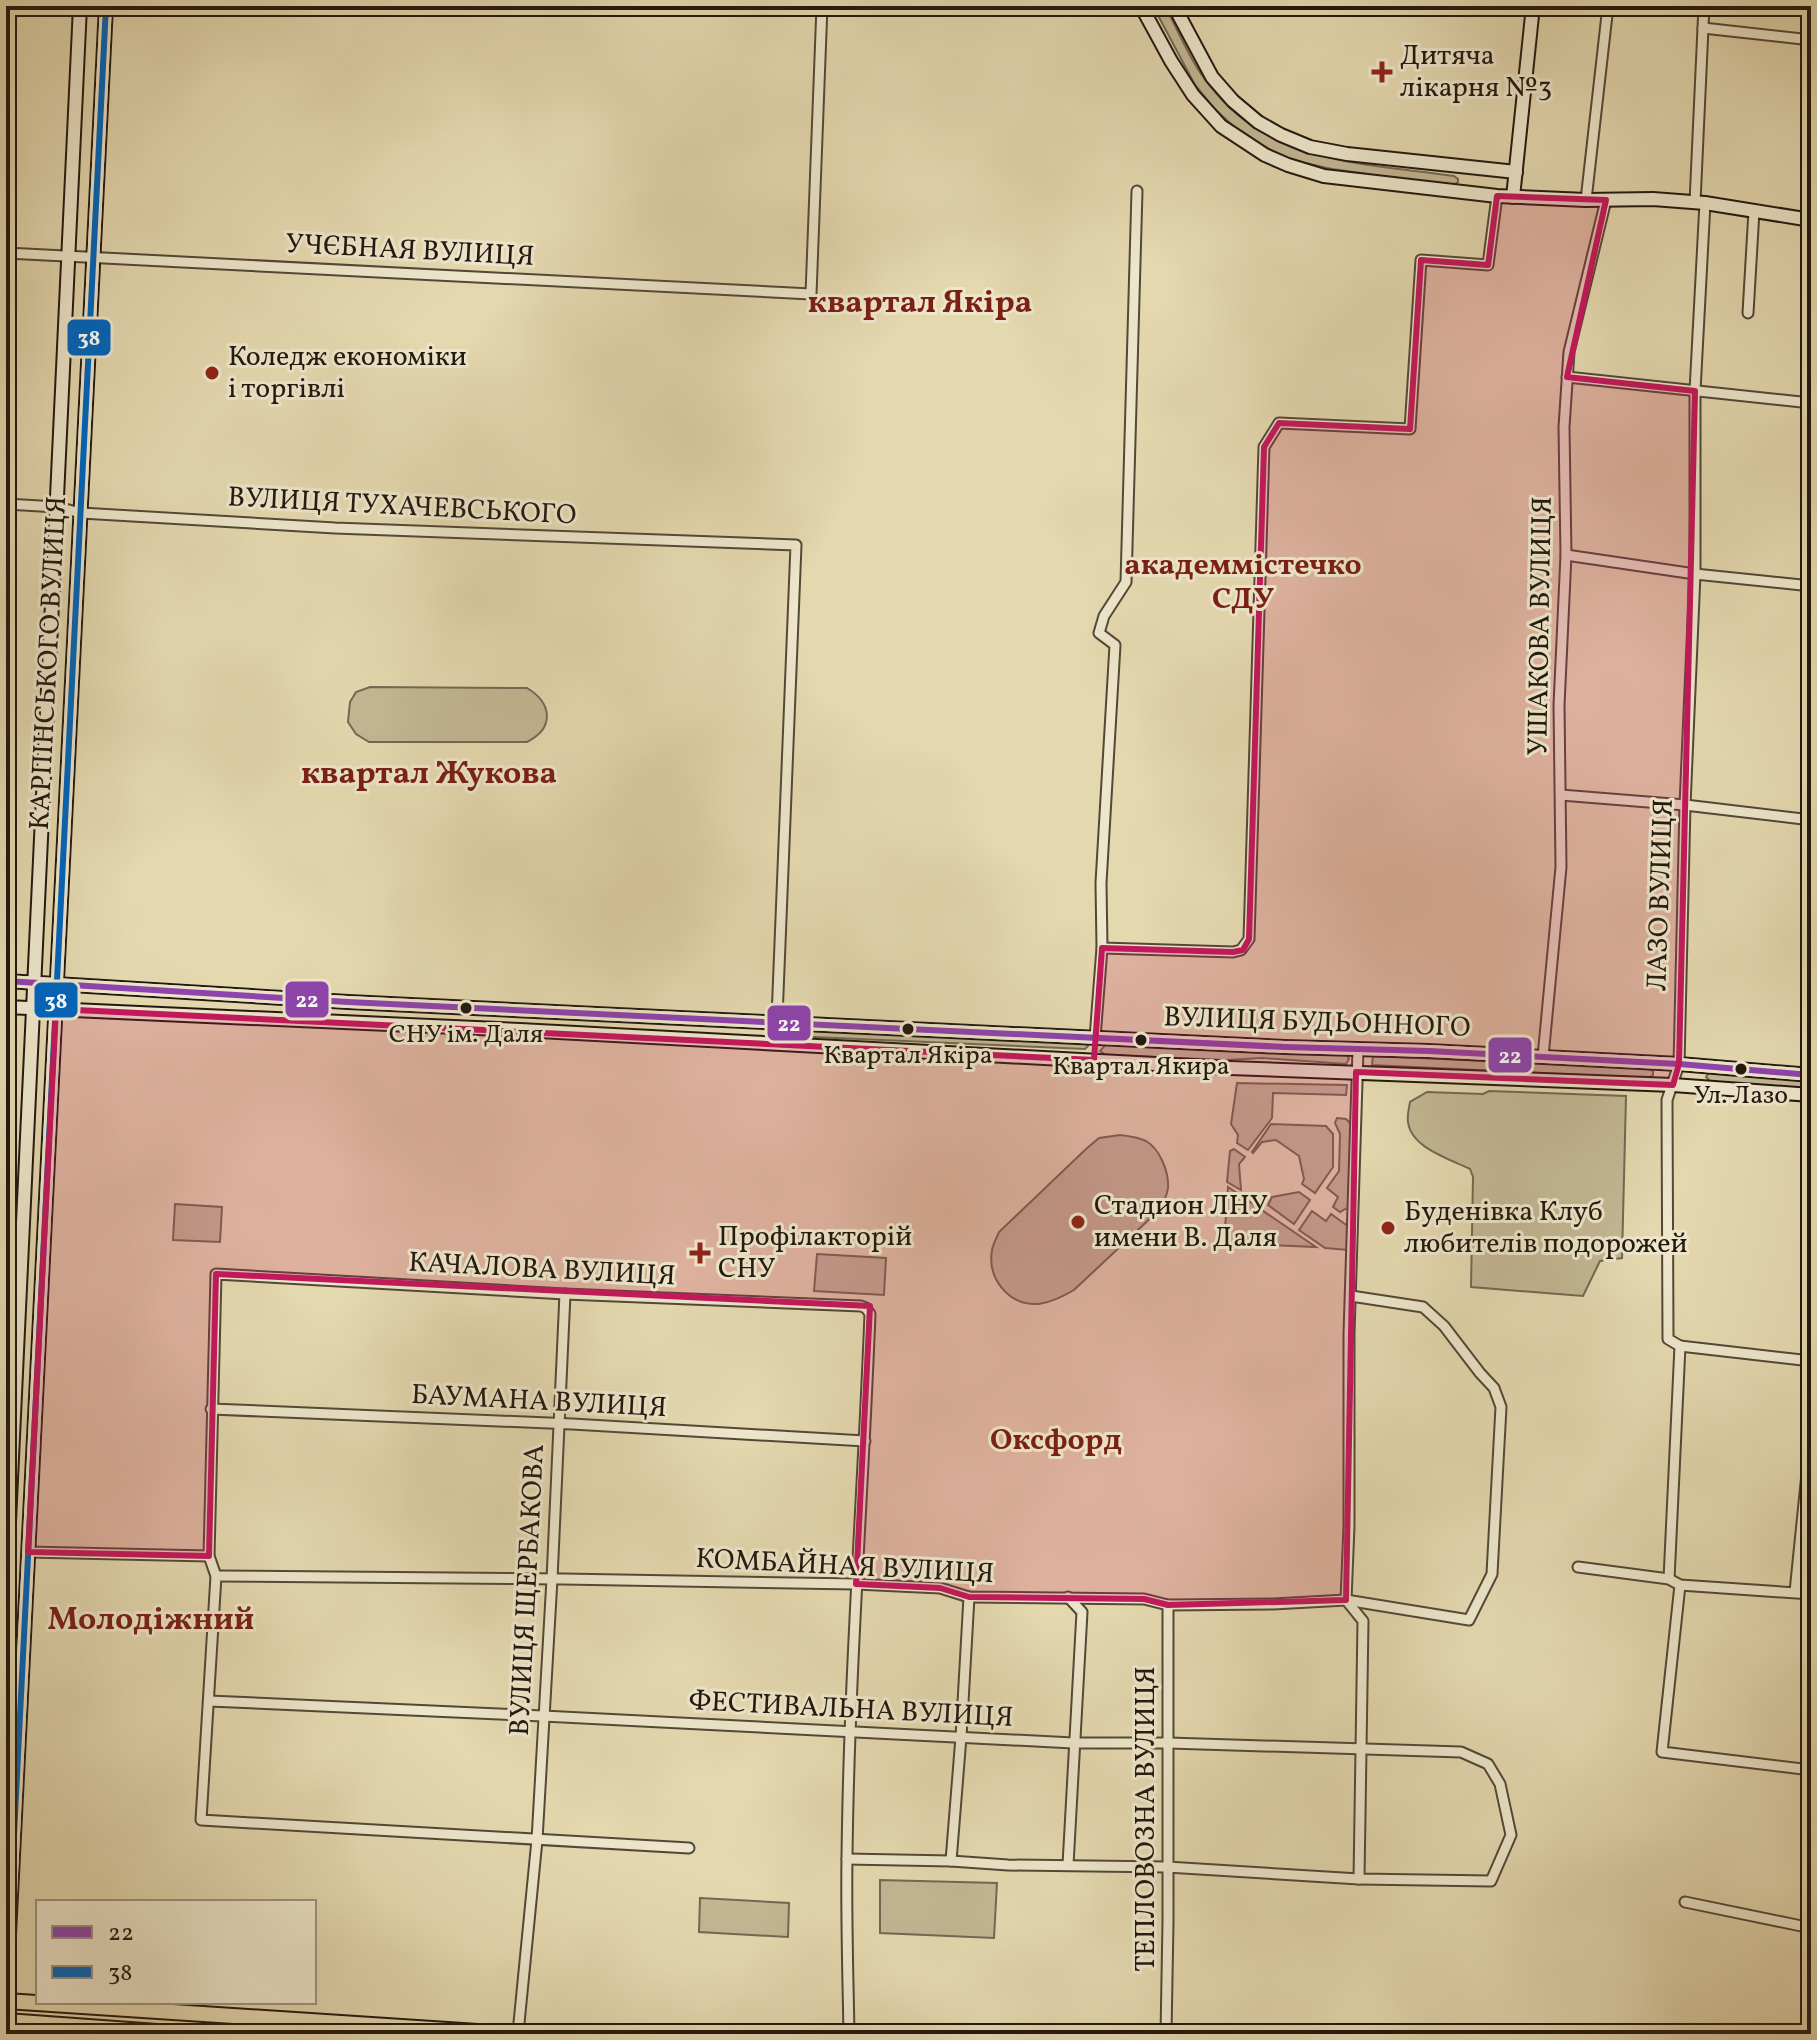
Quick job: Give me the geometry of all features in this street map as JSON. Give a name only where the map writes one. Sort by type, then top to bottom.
[{"type":"main road","points":[[6,2001],[36,2003]]},
{"type":"main road","points":[[52,2004],[462,2031],[555,2034]]},
{"type":"main road","points":[[6,2021],[185,2034]]},
{"type":"street","name":"КАРПІНСЬКОГО ВУЛИЦЯ","points":[[6,1586],[80,6]]},
{"type":"street","name":"КАРПІНСЬКОГО ВУЛИЦЯ","points":[[6,1994],[106,6]]},
{"type":"street","name":"УЧЄБНАЯ ВУЛИЦЯ","points":[[6,253],[811,294],[822,6]]},
{"type":"street","points":[[1141,6],[1193,95],[1221,126],[1265,155],[1288,165],[1324,176],[1497,196],[1653,199],[1811,220]]},
{"type":"street","points":[[1174,6],[1212,77],[1233,101],[1258,122],[1281,135],[1310,147],[1347,154],[1516,172]]},
{"type":"street","points":[[1513,197],[1533,6]]},
{"type":"street","points":[[1586,200],[1608,6]]},
{"type":"street","name":"ЛАЗО ВУЛИЦЯ","points":[[1669,1579],[1680,1346],[1668,1339],[1667,1100],[1679,1064],[1685,805],[1695,574],[1695,391],[1704,6]]},
{"type":"street","points":[[1703,28],[1811,40]]},
{"type":"street","points":[[1094,1060],[1115,645],[1099,633],[1104,616],[1126,582],[1137,191]]},
{"type":"street","points":[[1102,948],[1233,952],[1241,950],[1249,939],[1264,447],[1279,423],[1410,429],[1421,260],[1488,265],[1497,196]]},
{"type":"street","name":"УШАКОВА ВУЛИЦЯ","points":[[1543,1057],[1561,867],[1559,705],[1566,555],[1564,427],[1567,377],[1569,352],[1606,200]]},
{"type":"street","points":[[1748,313],[1754,211]]},
{"type":"street","points":[[1567,377],[1811,403]]},
{"type":"street","name":"ВУЛИЦЯ ТУХАЧЕВСЬКОГО","points":[[6,504],[57,507],[81,513],[335,528],[796,545],[777,1022]]},
{"type":"street","points":[[1566,555],[1695,574],[1811,586]]},
{"type":"street","points":[[1561,795],[1811,820]]},
{"type":"street","name":"ВУЛИЦЯ БУДЬОННОГО","points":[[6,981],[348,1002],[1679,1064],[1811,1075]]},
{"type":"street","name":"ВУЛИЦЯ БУДЬОННОГО","points":[[6,1007],[340,1021],[1230,1068],[1673,1085],[1811,1095]]},
{"type":"street","points":[[776,1043],[777,1022]]},
{"type":"street","points":[[847,1859],[1167,1867],[1359,1879],[1363,1621],[1346,1600],[1358,1050]]},
{"type":"street","name":"КАЧАЛОВА ВУЛИЦЯ","points":[[211,1409],[216,1274],[565,1294],[861,1306],[870,1314],[865,1441]]},
{"type":"street","name":"ВУЛИЦЯ ЩЕРБАКОВА","points":[[518,2033],[537,1840],[565,1294]]},
{"type":"street","name":"КОМБАЙНАЯ ВУЛИЦЯ","points":[[216,1576],[856,1584],[940,1588],[969,1597],[1144,1599],[1168,1605],[1346,1600],[1469,1620],[1492,1574],[1501,1407],[1494,1388],[1444,1326],[1423,1307],[1351,1296]]},
{"type":"street","points":[[1680,1346],[1811,1361]]},
{"type":"street","points":[[211,1409],[209,1556],[216,1576],[201,1820],[689,1848]]},
{"type":"street","name":"БАУМАНА ВУЛИЦЯ","points":[[211,1409],[559,1423],[865,1441]]},
{"type":"street","points":[[1795,1592],[1811,1434]]},
{"type":"street","points":[[849,2034],[847,1859],[856,1584],[865,1441]]},
{"type":"street","points":[[28,1552],[209,1556]]},
{"type":"street","points":[[1578,1567],[1669,1579],[1680,1585],[1811,1594]]},
{"type":"street","points":[[1680,1585],[1662,1752],[1811,1770]]},
{"type":"street","points":[[951,1861],[969,1597]]},
{"type":"street","points":[[1068,1597],[1082,1612],[1068,1865]]},
{"type":"street","name":"ТЕПЛОВОЗНА ВУЛИЦЯ","points":[[1166,2034],[1168,1605]]},
{"type":"street","name":"ФЕСТИВАЛЬНА ВУЛИЦЯ","points":[[209,1701],[1073,1743],[1461,1752],[1488,1764],[1500,1784],[1511,1835],[1491,1881],[1359,1879]]},
{"type":"street","points":[[1685,1902],[1811,1928]]},
{"type":"highlighted area","points":[[1497,196],[1606,200],[1567,377],[1695,391],[1679,1064],[1673,1085],[1356,1072],[1346,1600],[1168,1605],[1144,1599],[969,1597],[940,1588],[856,1584],[870,1306],[216,1274],[209,1556],[28,1552],[56,1009],[1094,1060],[1102,948],[1233,952],[1243,950],[1249,939],[1264,447],[1279,423],[1410,429],[1421,260],[1488,265]]},
{"type":"shaded area","points":[[1153,6],[1165,6],[1203,77],[1234,112],[1261,132],[1321,156],[1454,176],[1458,182],[1452,186],[1332,169],[1287,158],[1254,142],[1214,108],[1195,85]]},
{"type":"shaded area","points":[[370,687],[527,688],[545,708],[546,723],[527,742],[369,742],[356,734],[348,722],[350,702],[356,692]]},
{"type":"shaded area","points":[[791,1028],[1086,1042],[1088,1046],[1085,1049],[791,1036],[788,1033]]},
{"type":"shaded area","points":[[1106,1044],[1347,1055],[1349,1059],[1346,1064],[1262,1058],[1226,1060],[1106,1055],[1100,1051]]},
{"type":"shaded area","points":[[1373,1056],[1646,1068],[1653,1071],[1653,1075],[1649,1078],[1372,1065]]},
{"type":"shaded area","points":[[1710,1071],[1811,1079],[1811,1089],[1711,1082],[1706,1077]]},
{"type":"shaded area","points":[[1237,1083],[1347,1085],[1346,1095],[1273,1093],[1272,1118],[1248,1150],[1237,1143],[1238,1135],[1231,1124]]},
{"type":"shaded area","points":[[1489,1091],[1626,1096],[1622,1258],[1600,1261],[1583,1296],[1471,1287],[1473,1177],[1470,1169],[1433,1152],[1416,1139],[1408,1115],[1410,1102],[1427,1092],[1483,1094]]},
{"type":"shaded area","points":[[1337,1118],[1346,1119],[1351,1124],[1349,1207],[1340,1212],[1333,1207],[1338,1197],[1327,1188],[1339,1171]]},
{"type":"shaded area","points":[[1271,1124],[1326,1126],[1333,1134],[1333,1167],[1315,1193],[1302,1184],[1304,1179],[1299,1156],[1276,1140],[1262,1142],[1252,1152]]},
{"type":"shaded area","name":"Стадион ЛНУ имени В. Даля","points":[[1120,1135],[1146,1141],[1159,1155],[1168,1188],[1157,1212],[1074,1290],[1039,1304],[1018,1300],[1010,1295],[1002,1289],[991,1261],[999,1232],[1099,1138]]},
{"type":"shaded area","points":[[1234,1149],[1245,1157],[1239,1164],[1241,1190],[1227,1182],[1230,1151]]},
{"type":"shaded area","points":[[1228,1187],[1316,1247],[1224,1243]]},
{"type":"shaded area","points":[[1299,1192],[1310,1200],[1294,1224],[1268,1205],[1272,1197]]},
{"type":"shaded area","points":[[175,1204],[222,1207],[220,1242],[173,1240]]},
{"type":"shaded area","points":[[1312,1211],[1326,1221],[1331,1214],[1349,1227],[1348,1250],[1325,1248],[1299,1230]]},
{"type":"shaded area","points":[[817,1254],[886,1258],[884,1295],[814,1291]]},
{"type":"shaded area","points":[[880,1880],[997,1883],[994,1938],[880,1933]]},
{"type":"shaded area","points":[[700,1898],[789,1903],[788,1937],[699,1932]]},
{"type":"transit line","name":"38","points":[[6,1994],[106,6]]},
{"type":"transit line","name":"22","points":[[6,981],[348,1002],[1679,1064],[1811,1075]]},
{"type":"place","name":"Дитяча лікарня №3","points":[[1382,72]]},
{"type":"place","name":"Коледж економіки і торгівлі","points":[[212,373]]},
{"type":"place","name":"СНУ ім. Даля","points":[[466,1008]]},
{"type":"place","name":"Квартал Якіра","points":[[908,1029]]},
{"type":"place","name":"Квартал Якира","points":[[1141,1040]]},
{"type":"place","name":"Ул. Лазо","points":[[1741,1069]]},
{"type":"place","name":"Стадион ЛНУ имени В. Даля","points":[[1078,1222]]},
{"type":"place","name":"Буденівка Клуб любителів подорожей","points":[[1388,1228]]},
{"type":"place","name":"Профілакторій СНУ","points":[[700,1253]]},
{"type":"district","name":"квартал Якіра","points":[[920,304]]},
{"type":"district","name":"академмістечко СДУ","points":[[1243,583]]},
{"type":"district","name":"квартал Жукова","points":[[429,775]]},
{"type":"district","name":"Оксфорд","points":[[1056,1441]]},
{"type":"district","name":"Молодіжний","points":[[151,1621]]}]
